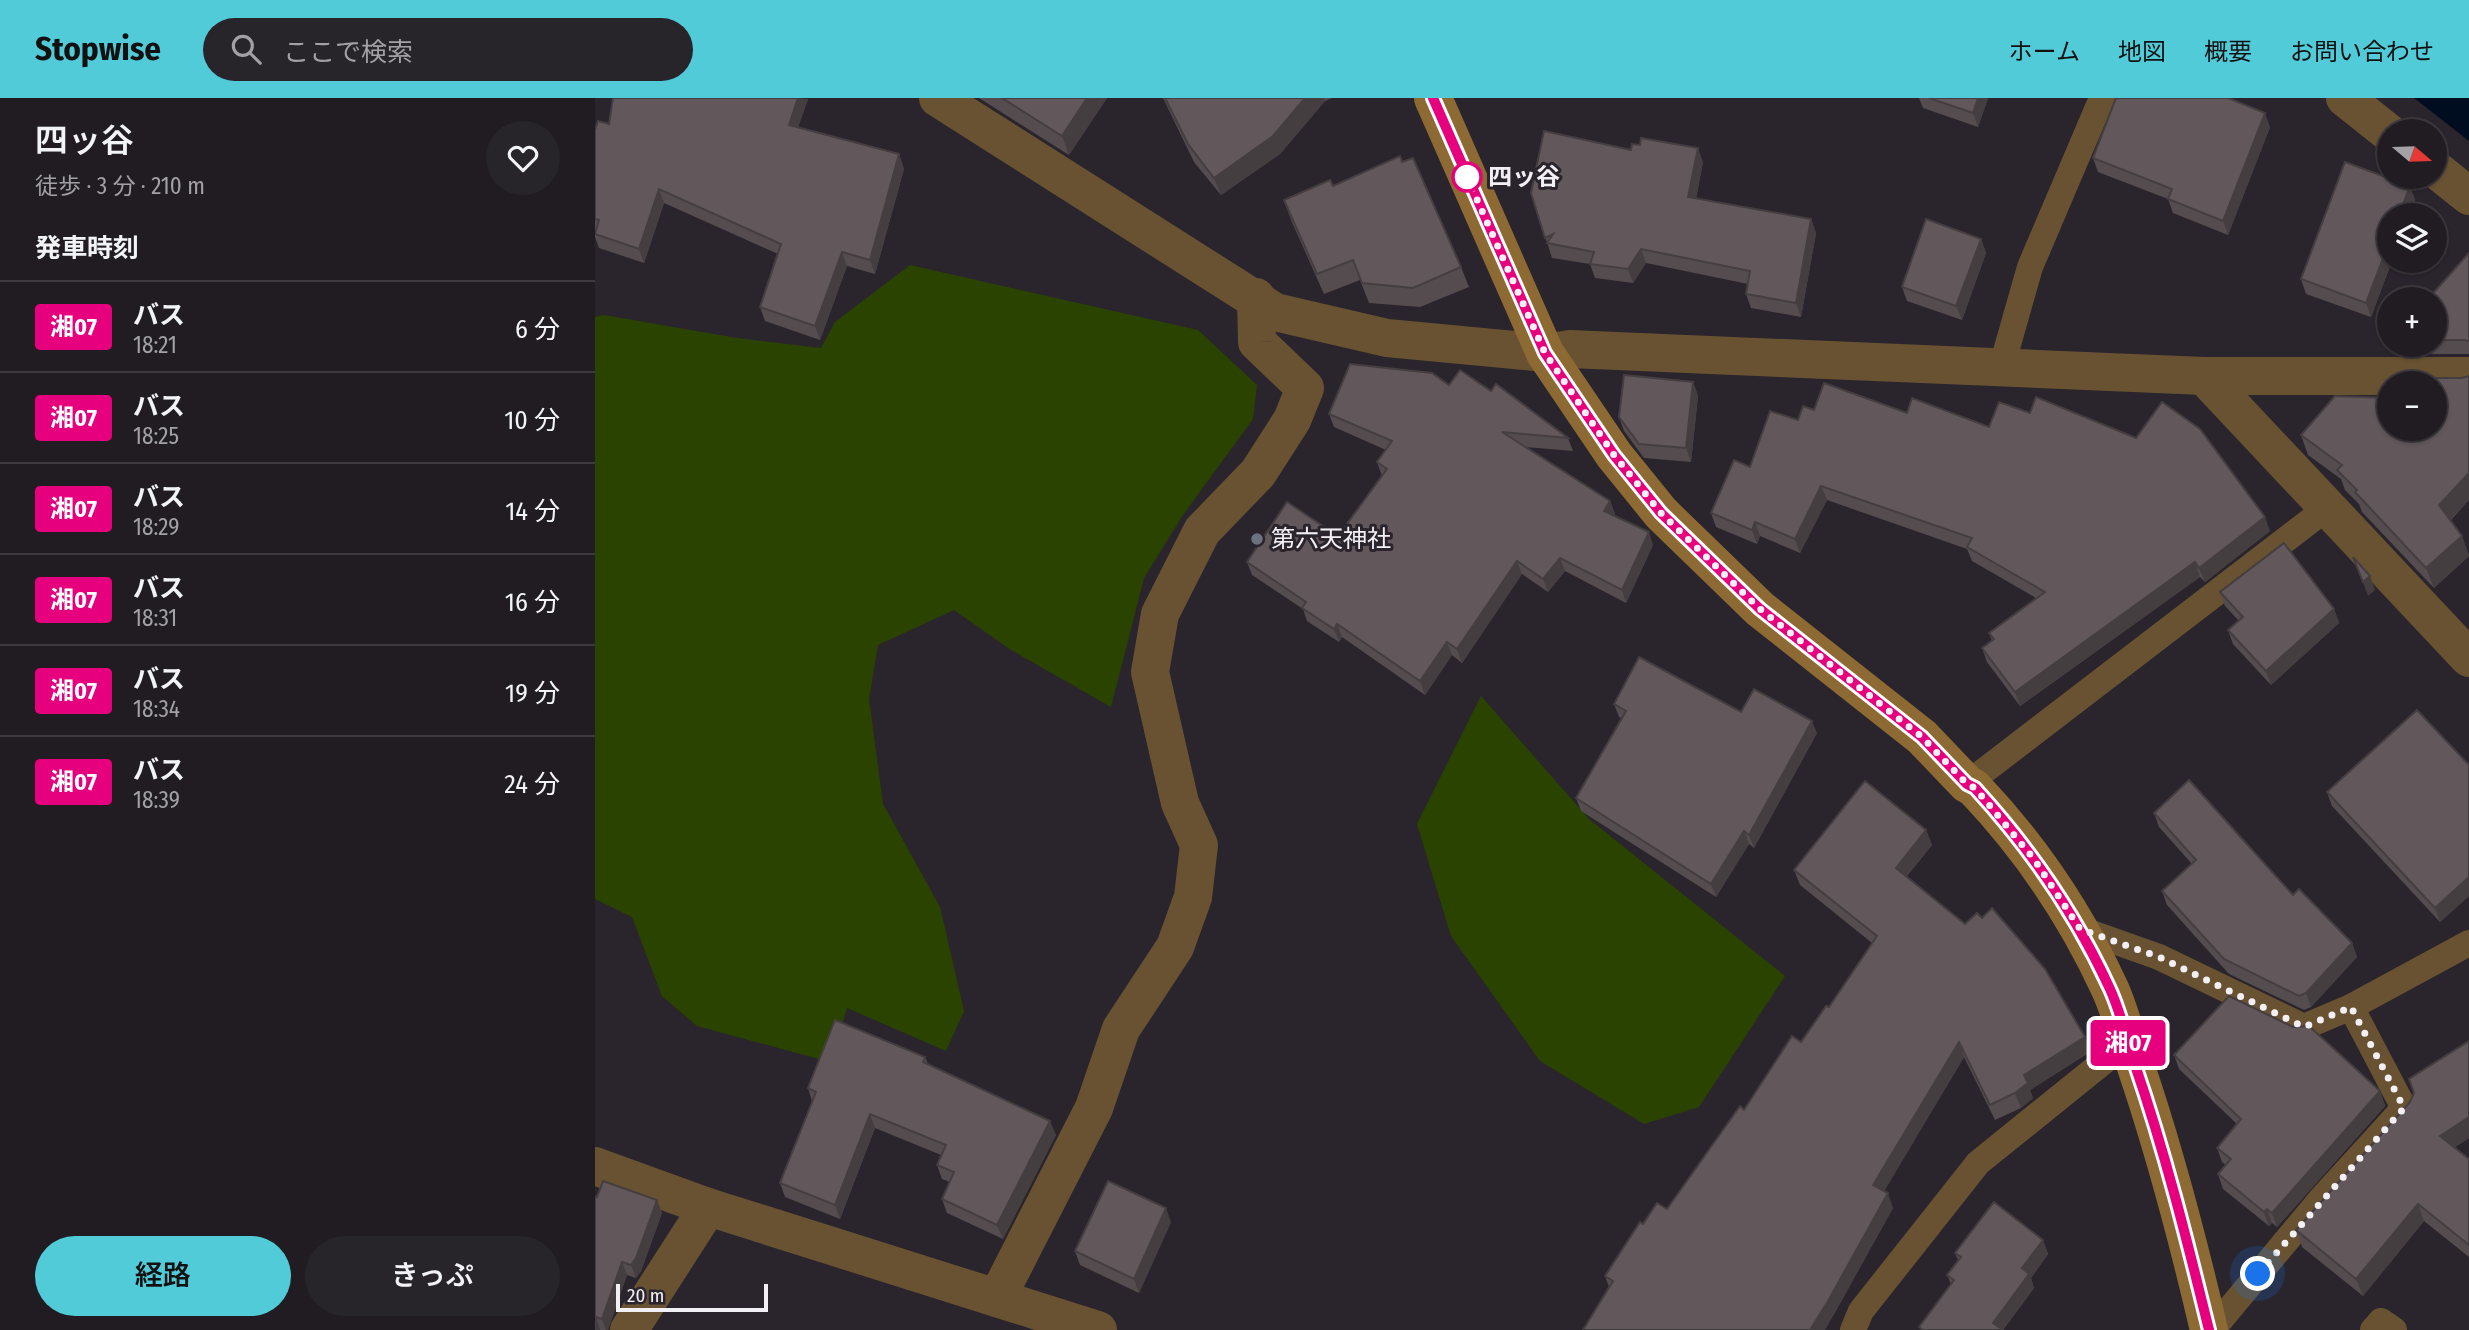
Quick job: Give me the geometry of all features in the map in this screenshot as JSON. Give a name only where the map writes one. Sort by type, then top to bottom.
[{"type":"street","points":[[938,98],[1256,297],[1275,312],[1387,338],[1545,353],[1570,349],[2204,376],[2469,376]]},
{"type":"street","points":[[1433,98],[1545,353],[1614,455],[1661,513],[1760,609],[1922,737],[1967,784],[1975,788],[2006,822],[2080,929],[2111,992],[2128,1042],[2182,1215],[2210,1330]]},
{"type":"street","points":[[2345,98],[2377,123]]},
{"type":"street","points":[[2447,178],[2469,196]]},
{"type":"street","points":[[997,1298],[1094,1108],[1121,1030],[1175,947],[1193,897],[1199,845],[1180,803],[1150,672],[1160,614],[1202,531],[1258,473],[1292,420],[1305,388],[1257,342],[1256,297]]},
{"type":"street","points":[[2204,376],[2469,657]]},
{"type":"street","points":[[595,1166],[708,1207],[1098,1330]]},
{"type":"street","points":[[629,1330],[708,1207]]},
{"type":"lane","points":[[2001,369],[2029,267],[2102,98]]},
{"type":"lane","points":[[1967,784],[2327,508]]},
{"type":"lane","points":[[2080,929],[2159,957],[2304,1027],[2351,1007],[2469,943]]},
{"type":"lane","points":[[2210,1330],[2321,1199],[2404,1108],[2351,1007]]},
{"type":"lane","points":[[1853,1330],[1861,1311],[1978,1163],[2128,1042]]},
{"type":"lane","points":[[2373,1330],[2381,1321],[2394,1330]]},
{"type":"green space","points":[[910,265],[1198,330],[1257,385],[1253,419],[1183,515],[1144,578],[1111,707],[1011,650],[954,610],[878,645],[869,699],[883,804],[940,907],[964,1011],[946,1051],[847,1008],[830,1062],[697,1026],[662,996],[632,917],[595,899],[595,317],[604,315],[737,338],[821,348],[835,322]]},
{"type":"green space","points":[[1481,696],[1589,819],[1785,976],[1699,1107],[1644,1124],[1540,1061],[1451,936],[1417,824]]},
{"type":"water","points":[[2414,98],[2469,98],[2469,141],[2447,124],[2447,119],[2441,119]]},
{"type":"building","points":[[613,98],[798,98],[789,125],[899,154],[870,260],[842,252],[815,326],[760,307],[781,244],[659,189],[639,249],[595,234],[599,220],[595,219],[595,130],[598,121],[609,124]]},
{"type":"building","points":[[1002,98],[1087,98],[1062,136]]},
{"type":"building","points":[[1165,98],[1305,98],[1273,136],[1214,178],[1188,144]]},
{"type":"building","points":[[1929,98],[1978,98],[1973,113]]},
{"type":"building","points":[[2116,98],[2228,98],[2265,113],[2223,221],[2168,199],[2172,189],[2093,158]]},
{"type":"building","points":[[1544,131],[1631,150],[1632,144],[1640,145],[1641,138],[1698,148],[1688,197],[1811,219],[1796,303],[1746,294],[1750,271],[1641,249],[1628,269],[1590,264],[1594,252],[1547,243],[1553,234],[1545,238],[1531,193]]},
{"type":"building","points":[[1400,156],[1402,162],[1413,158],[1461,267],[1413,288],[1362,283],[1353,260],[1317,274],[1284,200],[1330,180],[1333,186]]},
{"type":"building","points":[[2345,162],[2377,174],[2377,189],[2409,189],[2404,203],[2377,203],[2377,273],[2366,303],[2301,279]]},
{"type":"building","points":[[1926,219],[1981,239],[1956,306],[1902,287]]},
{"type":"building","points":[[2469,253],[2469,341],[2447,340],[2447,287],[2439,287]]},
{"type":"building","points":[[1350,364],[1432,373],[1449,385],[1460,370],[1491,391],[1496,384],[1568,438],[1502,432],[1610,501],[1604,511],[1649,532],[1622,590],[1560,558],[1543,579],[1517,561],[1457,649],[1447,642],[1420,681],[1337,624],[1334,629],[1302,608],[1306,602],[1247,562],[1287,502],[1338,536],[1387,469],[1377,462],[1392,441],[1329,414]]},
{"type":"building","points":[[1624,375],[1693,382],[1686,448],[1639,444],[1619,417]]},
{"type":"building","points":[[2469,376],[2469,473],[2439,505],[2462,536],[2426,568],[2337,470],[2342,465],[2301,435],[2335,396],[2377,398],[2377,441],[2447,441],[2447,378]]},
{"type":"building","points":[[1824,383],[1907,413],[1912,398],[1989,427],[1999,402],[2030,413],[2036,397],[2136,438],[2162,402],[2200,429],[2265,517],[2199,568],[2195,562],[2015,692],[1982,648],[1994,639],[1989,633],[2045,592],[1967,547],[1972,538],[1821,486],[1795,539],[1755,522],[1752,530],[1711,513],[1734,460],[1750,467],[1770,411],[1798,420],[1803,406],[1814,410]]},
{"type":"building","points":[[2284,543],[2334,609],[2266,671],[2228,630],[2243,617],[2220,592]]},
{"type":"building","points":[[2353,557],[2370,576],[2363,582]]},
{"type":"building","points":[[1639,657],[1741,712],[1754,689],[1812,721],[1749,835],[1744,831],[1711,884],[1576,798],[1626,711],[1614,704]]},
{"type":"building","points":[[2417,710],[2469,765],[2469,877],[2435,908],[2327,792]]},
{"type":"building","points":[[2189,780],[2293,895],[2299,889],[2352,943],[2306,993],[2299,996],[2224,959],[2162,891],[2196,860],[2154,813]]},
{"type":"building","points":[[1865,781],[1926,830],[1896,868],[1965,924],[1977,913],[1982,918],[1992,908],[2045,969],[2085,1037],[2024,1075],[2028,1083],[2015,1093],[1990,1105],[1959,1042],[1873,1185],[1888,1193],[1810,1330],[1583,1330],[1613,1281],[1605,1276],[1640,1222],[1643,1224],[1657,1203],[1667,1209],[1740,1106],[1744,1110],[1792,1036],[1801,1042],[1826,1006],[1829,1007],[1877,936],[1794,870]]},
{"type":"building","points":[[2229,996],[2293,1027],[2309,1026],[2380,1091],[2272,1213],[2267,1209],[2264,1212],[2218,1174],[2231,1159],[2217,1148],[2241,1119],[2174,1055]]},
{"type":"building","points":[[835,1020],[925,1057],[923,1062],[1050,1121],[997,1225],[942,1199],[954,1172],[937,1165],[946,1145],[870,1114],[835,1205],[780,1183],[816,1092],[808,1088]]},
{"type":"building","points":[[2469,1041],[2469,1117],[2440,1136],[2469,1159],[2469,1245],[2418,1204],[2356,1279],[2296,1230],[2410,1102],[2414,1093],[2409,1079]]},
{"type":"building","points":[[603,1181],[657,1200],[636,1258],[631,1265],[622,1262],[602,1319],[596,1317],[595,1320],[595,1196],[597,1197]]},
{"type":"building","points":[[1108,1181],[1166,1208],[1134,1279],[1075,1251]]},
{"type":"building","points":[[1994,1202],[2043,1240],[2022,1268],[2029,1274],[1993,1323],[2003,1330],[1923,1330],[1919,1327],[1954,1280],[1947,1275],[1961,1257],[1955,1253]]},
{"type":"bus line","name":"湘07","points":[[1433,98],[1545,353],[1614,455],[1661,513],[1760,609],[1922,737],[1967,784],[1975,788],[2006,822],[2034,859],[2080,929],[2111,992],[2154,1120],[2182,1215],[2209,1330]]},
{"type":"place","name":"四ッ谷","points":[[1467,177]]},
{"type":"place","name":"第六天神社","points":[[1257,539]]},
{"type":"route","points":[[1467,177],[1545,353],[1614,455],[1661,513],[1760,609],[1922,737],[1967,784],[1975,788],[2006,822],[2034,859],[2080,929],[2159,957],[2304,1027],[2351,1007],[2404,1108],[2321,1199],[2258,1274]]}]
